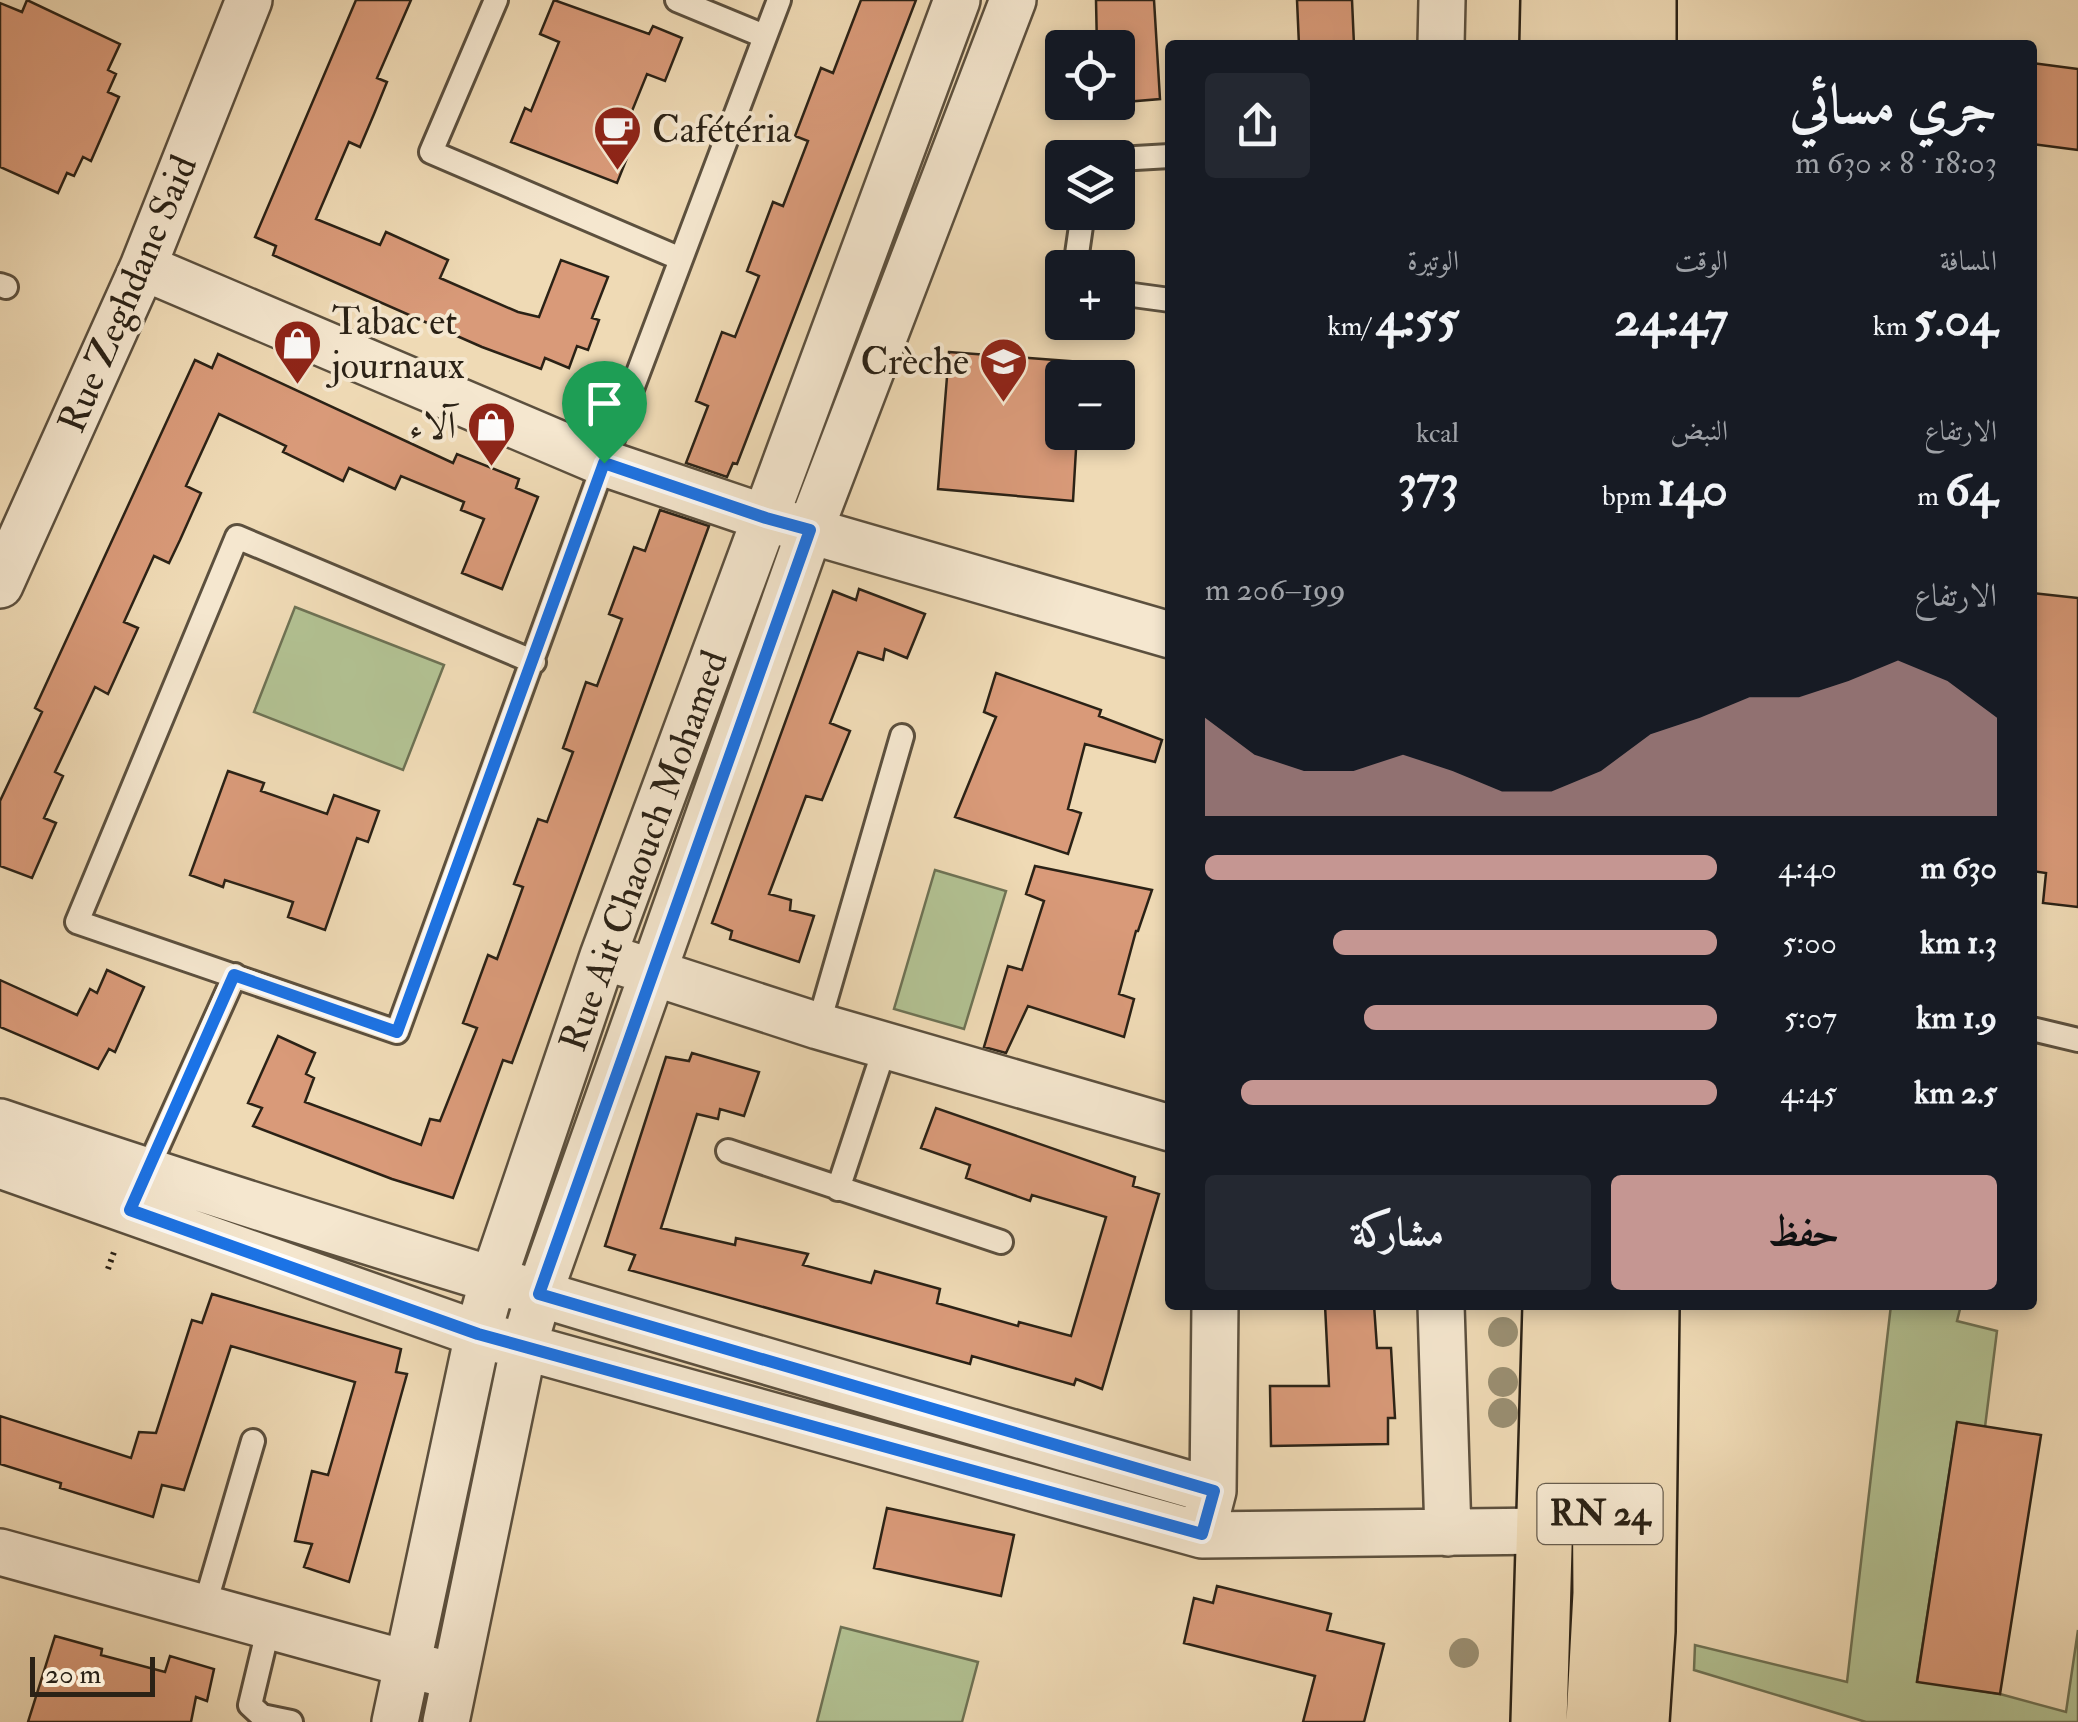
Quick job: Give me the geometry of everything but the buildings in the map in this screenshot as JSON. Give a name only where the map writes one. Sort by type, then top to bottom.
[{"type":"main road","points":[[1548,40],[1549,0]]},
{"type":"main road","points":[[1596,40],[1597,0]]},
{"type":"main road","points":[[1648,0],[1648,40]]},
{"type":"main road","name":"RN 24","points":[[1539,1722],[1551,1310]]},
{"type":"main road","name":"RN 24","points":[[1594,1722],[1601,1593],[1599,1310]]},
{"type":"main road","name":"RN 24","points":[[1642,1722],[1650,1310]]},
{"type":"street","name":"Rue Zeghdane Said","points":[[0,585],[143,267],[249,0]]},
{"type":"street","name":"Rue Ait Chaouch Mohamed","points":[[395,1722],[493,1280],[603,956],[957,0]]},
{"type":"street","points":[[446,1722],[524,1345],[539,1294],[810,530],[1013,0]]},
{"type":"street","points":[[1441,40],[1442,0]]},
{"type":"street","points":[[143,267],[604,463],[766,518],[1165,634]]},
{"type":"street","points":[[603,956],[818,1026],[1165,1127]]},
{"type":"street","points":[[0,1122],[138,1191],[478,1334],[1202,1534],[1546,1531]]},
{"type":"street","points":[[0,1165],[138,1191],[493,1280],[1214,1491]]},
{"type":"street","points":[[1202,1534],[1214,1491],[1215,1310]]},
{"type":"street","points":[[1441,1310],[1448,1533]]},
{"type":"street","points":[[0,1552],[456,1678]]},
{"type":"lane","points":[[496,0],[431,152],[682,259]]},
{"type":"lane","points":[[676,0],[764,36]]},
{"type":"lane","points":[[534,662],[237,537],[77,922],[397,1032],[534,662],[604,463],[779,0]]},
{"type":"lane","points":[[1135,157],[1165,156]]},
{"type":"lane","points":[[1135,295],[1165,299]]},
{"type":"lane","points":[[818,1026],[902,736]]},
{"type":"lane","points":[[138,1191],[234,975]]},
{"type":"lane","points":[[2037,1029],[2078,1040]]},
{"type":"lane","points":[[838,1189],[886,1044]]},
{"type":"lane","points":[[728,1150],[1001,1242]]},
{"type":"lane","points":[[204,1608],[253,1440]]},
{"type":"lane","points":[[270,1626],[250,1705],[262,1716],[291,1722]]},
{"type":"green space","points":[[295,607],[444,665],[403,770],[254,712]]},
{"type":"green space","points":[[935,870],[1006,891],[964,1029],[894,1009]]},
{"type":"green space","points":[[1890,1310],[1960,1310],[1957,1321],[1997,1331],[1985,1427],[1957,1423],[1917,1681],[2000,1694],[2066,1712],[2078,1630],[2078,1722],[1866,1722],[1694,1670],[1695,1645],[1847,1682]]},
{"type":"green space","points":[[841,1627],[978,1662],[962,1722],[817,1722]]},
{"type":"place","name":"Cafétéria","points":[[617,172]]},
{"type":"place","name":"Tabac et journaux","points":[[297,386]]},
{"type":"place","name":"Crèche","points":[[1004,404]]},
{"type":"place","name":"آلاء","points":[[491,468]]},
{"type":"route","points":[[604,463],[810,530],[539,1294],[1214,1491],[1202,1534],[478,1334],[130,1210],[234,975],[397,1032],[604,463]]}]
